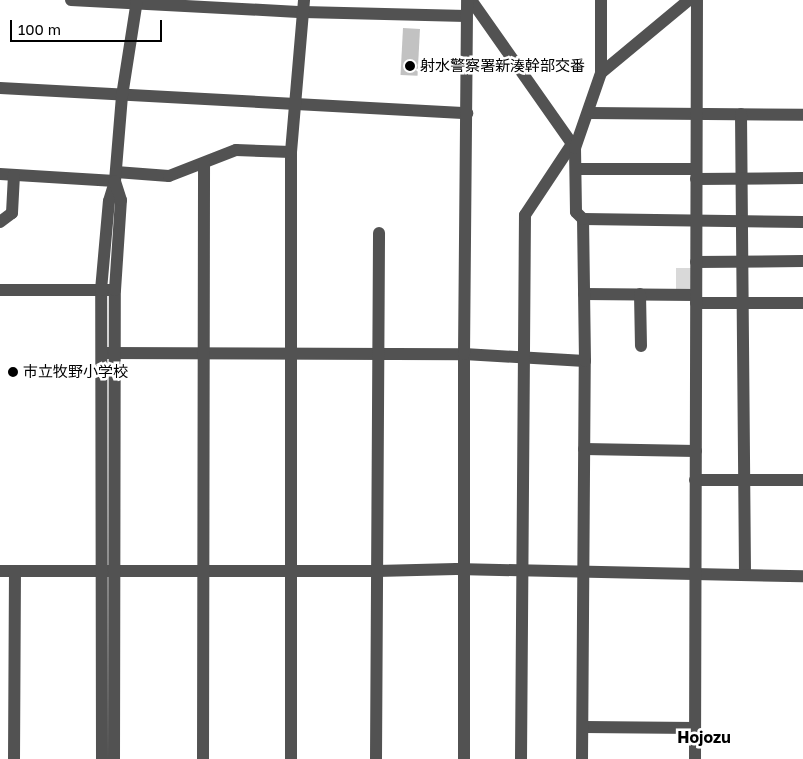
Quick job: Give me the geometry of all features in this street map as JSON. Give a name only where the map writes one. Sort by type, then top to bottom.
[{"type":"street","points":[[71,0],[304,6],[466,16]]},
{"type":"street","points":[[464,759],[464,354],[467,0]]},
{"type":"street","points":[[471,0],[574,146],[577,169],[576,212],[583,219],[803,222]]},
{"type":"street","points":[[601,73],[689,0]]},
{"type":"street","points":[[696,759],[697,0]]},
{"type":"street","points":[[521,759],[525,215],[574,146],[589,113],[601,73],[601,1]]},
{"type":"street","points":[[114,759],[101,353],[101,290],[109,201],[116,176],[122,96],[137,2]]},
{"type":"street","points":[[291,759],[291,152],[304,6]]},
{"type":"street","points":[[0,88],[467,113]]},
{"type":"street","points":[[589,113],[803,115]]},
{"type":"street","points":[[741,114],[745,575]]},
{"type":"street","points":[[0,174],[169,176],[236,150],[291,152]]},
{"type":"street","points":[[202,759],[204,163]]},
{"type":"street","points":[[577,169],[742,178],[803,178]]},
{"type":"street","points":[[0,222],[12,213],[14,175]]},
{"type":"street","points":[[102,759],[115,353],[115,290],[121,200],[116,176]]},
{"type":"street","points":[[582,759],[584,727],[585,361],[583,219]]},
{"type":"street","points":[[376,759],[379,233]]},
{"type":"street","points":[[696,262],[803,261]]},
{"type":"street","points":[[0,290],[115,290]]},
{"type":"street","points":[[584,294],[640,294],[743,303],[803,303]]},
{"type":"street","points":[[640,294],[641,346]]},
{"type":"street","points":[[101,353],[464,354],[585,361]]},
{"type":"street","points":[[584,449],[696,451]]},
{"type":"street","points":[[695,480],[803,480]]},
{"type":"street","points":[[0,571],[377,571],[465,569],[803,576]]},
{"type":"street","points":[[14,759],[15,571]]},
{"type":"street","points":[[584,727],[695,728]]},
{"type":"shaded area","points":[[676,268],[696,268],[696,295],[676,295]]},
{"type":"building","points":[[403,28],[420,29],[418,76],[401,75]]},
{"type":"place","name":"射水警察署新湊幹部交番","points":[[410,66]]},
{"type":"place","name":"市立牧野小学校","points":[[13,372]]},
{"type":"district","name":"Hojozu","points":[[704,737]]}]
